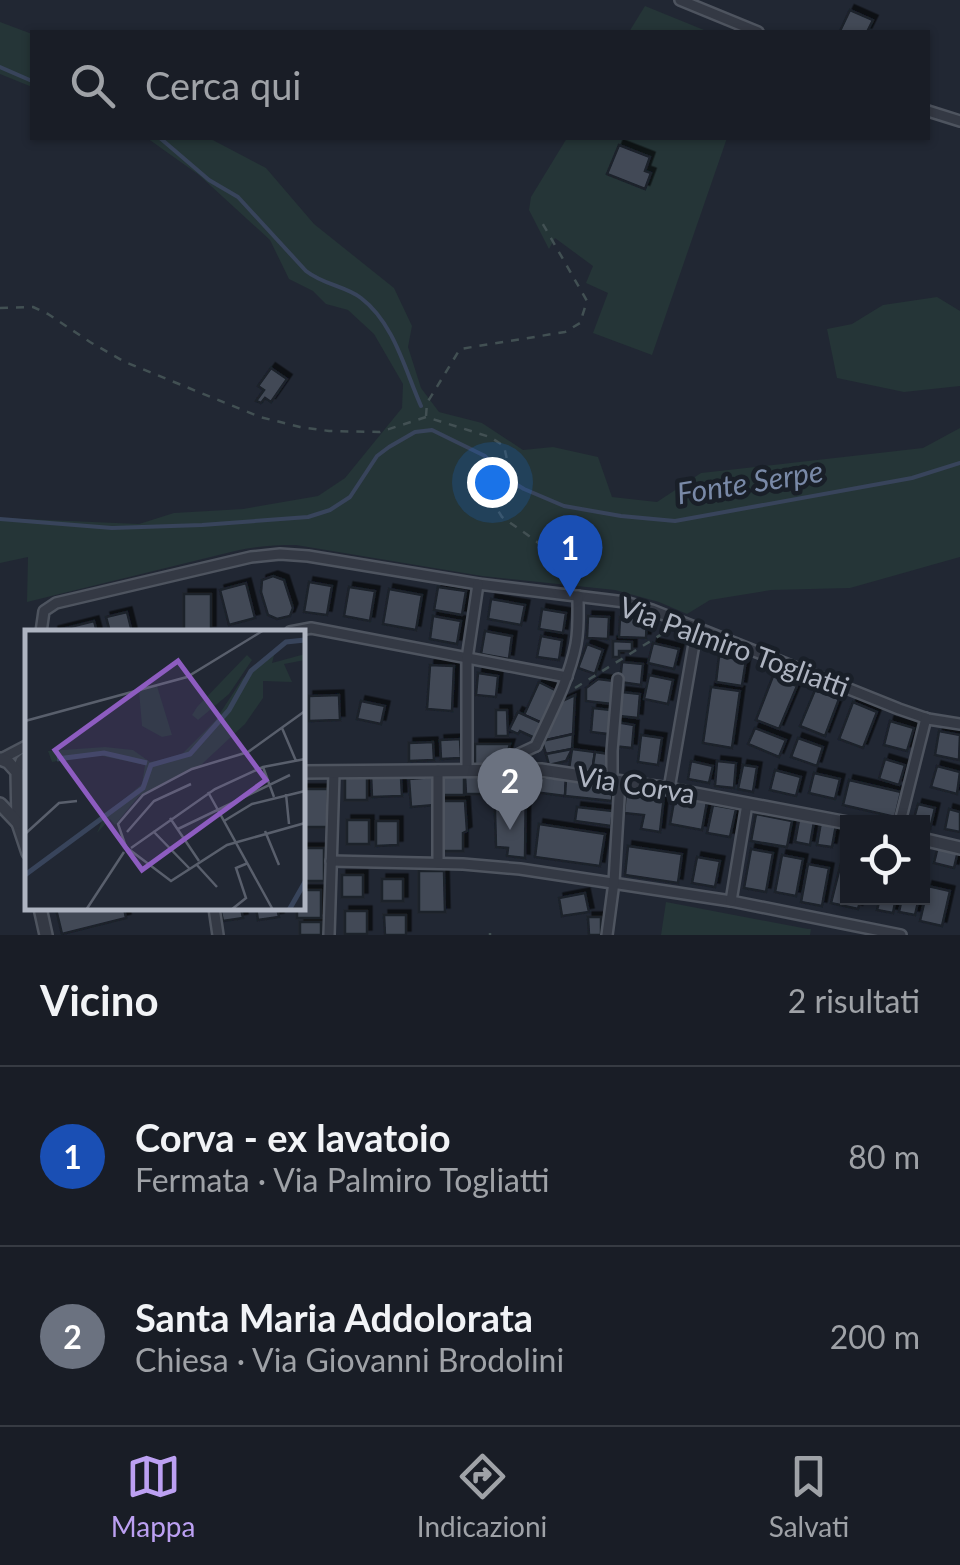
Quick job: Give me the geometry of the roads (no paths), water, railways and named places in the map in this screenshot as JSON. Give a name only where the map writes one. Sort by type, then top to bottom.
[{"type":"street","points":[[680,0],[753,30]]},
{"type":"street","points":[[930,112],[960,121]]},
{"type":"street","name":"Via Palmiro Togliatti","points":[[41,630],[44,611],[56,604],[250,556],[308,556],[478,584],[625,602],[926,718],[960,724]]},
{"type":"street","points":[[467,769],[467,659],[478,584]]},
{"type":"street","points":[[541,770],[536,746],[567,677],[578,635],[578,596]]},
{"type":"street","points":[[300,630],[311,628],[567,677]]},
{"type":"street","points":[[669,788],[698,629]]},
{"type":"street","points":[[607,935],[614,882],[616,781],[612,751],[618,679]]},
{"type":"street","points":[[902,815],[926,718]]},
{"type":"street","points":[[0,759],[25,746]]},
{"type":"street","points":[[515,769],[519,754],[536,746]]},
{"type":"street","points":[[25,758],[21,761],[18,823],[25,844]]},
{"type":"street","points":[[0,759],[8,762],[20,783]]},
{"type":"street","points":[[438,770],[438,863]]},
{"type":"street","name":"Via Corva","points":[[305,772],[541,770],[669,788],[840,821]]},
{"type":"street","points":[[329,935],[334,773]]},
{"type":"street","points":[[18,823],[0,804],[12,798],[20,783]]},
{"type":"street","points":[[731,902],[747,804]]},
{"type":"street","points":[[930,841],[960,848]]},
{"type":"street","points":[[331,861],[520,869],[731,902],[901,935]]},
{"type":"street","points":[[40,910],[46,935]]},
{"type":"street","points":[[214,910],[218,935]]},
{"type":"waterway","name":"Fonte Serpe","points":[[0,67],[30,80]]},
{"type":"waterway","name":"Fonte Serpe","points":[[162,140],[209,180],[238,197],[306,271],[355,294],[372,308],[397,348],[421,406]]},
{"type":"waterway","name":"Fonte Serpe","points":[[0,519],[112,528],[308,517],[330,510],[350,497],[377,456],[389,447],[415,432],[432,430],[485,456],[504,477],[524,489],[564,506],[675,521],[912,478],[960,463]]},
{"type":"place","name":"Corva - ex lavatoio","points":[[570,597]]},
{"type":"place","name":"Santa Maria Addolorata","points":[[510,830]]}]
